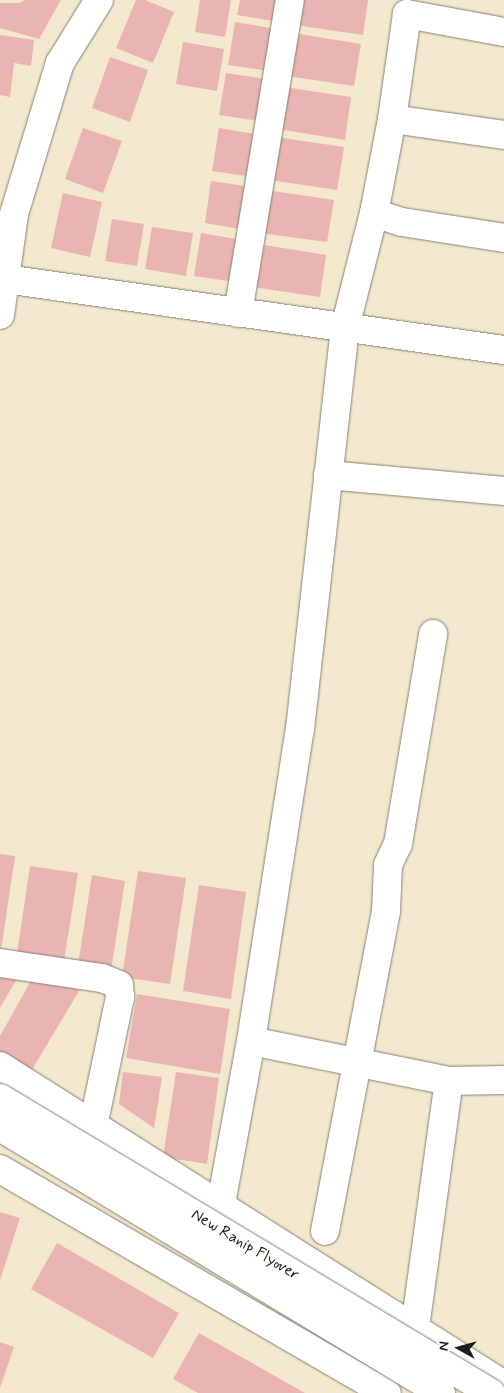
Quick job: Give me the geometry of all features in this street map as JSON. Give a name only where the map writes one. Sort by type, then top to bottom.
[{"type":"street","points":[[0,315],[14,214],[60,63],[99,0]]},
{"type":"street","points":[[238,312],[290,0]]},
{"type":"street","points":[[221,1204],[251,1041],[300,728],[345,328],[374,214],[392,119],[407,14],[504,32]]},
{"type":"street","points":[[392,119],[504,135]]},
{"type":"street","points":[[374,214],[402,222],[504,238]]},
{"type":"street","points":[[5,279],[504,350]]},
{"type":"street","points":[[328,475],[504,491]]},
{"type":"street","points":[[325,1231],[386,911],[388,865],[398,844],[433,634]]},
{"type":"street","points":[[0,963],[102,978],[119,985],[120,996],[95,1125],[69,1209]]},
{"type":"street","points":[[251,1041],[449,1081],[504,1080]]},
{"type":"street","points":[[0,1066],[221,1204],[504,1385]]},
{"type":"street","points":[[414,1328],[449,1081]]},
{"type":"street","name":"New Ranip Flyover","points":[[0,1098],[491,1393]]},
{"type":"street","name":"New Ranip Flyover","points":[[0,1127],[441,1393]]},
{"type":"street","points":[[0,1169],[387,1393]]},
{"type":"building","points":[[26,0],[61,0],[39,39],[0,28],[0,3],[19,3]]},
{"type":"building","points":[[136,0],[145,0],[174,12],[153,63],[116,48]]},
{"type":"building","points":[[200,0],[231,0],[225,37],[195,32]]},
{"type":"building","points":[[240,0],[282,0],[279,22],[237,15]]},
{"type":"building","points":[[299,0],[368,0],[363,35],[295,25]]},
{"type":"building","points":[[235,22],[276,29],[269,71],[228,65]]},
{"type":"building","points":[[293,33],[361,44],[354,86],[287,76]]},
{"type":"building","points":[[0,35],[34,40],[31,66],[14,63],[10,97],[0,95]]},
{"type":"building","points":[[183,42],[224,49],[217,91],[176,84]]},
{"type":"building","points":[[110,57],[148,70],[130,122],[92,108]]},
{"type":"building","points":[[226,73],[267,79],[260,121],[219,115]]},
{"type":"building","points":[[284,87],[351,97],[345,140],[278,129]]},
{"type":"building","points":[[83,128],[122,141],[103,193],[65,179]]},
{"type":"building","points":[[219,128],[260,135],[253,177],[212,171]]},
{"type":"building","points":[[276,137],[344,147],[337,190],[270,180]]},
{"type":"building","points":[[211,181],[252,187],[246,230],[205,223]]},
{"type":"building","points":[[266,190],[334,200],[327,242],[260,233]]},
{"type":"building","points":[[63,193],[102,202],[90,257],[51,248]]},
{"type":"building","points":[[112,219],[144,224],[137,266],[105,261]]},
{"type":"building","points":[[152,227],[193,233],[186,276],[145,269]]},
{"type":"building","points":[[201,233],[242,240],[235,282],[194,276]]},
{"type":"building","points":[[258,244],[326,255],[320,297],[252,287]]},
{"type":"building","points":[[0,854],[15,856],[1,950],[0,950]]},
{"type":"building","points":[[30,866],[78,873],[64,961],[17,954]]},
{"type":"building","points":[[138,871],[186,878],[170,984],[122,977]]},
{"type":"building","points":[[92,875],[125,881],[111,970],[78,965]]},
{"type":"building","points":[[199,885],[246,892],[231,999],[183,991]]},
{"type":"building","points":[[0,975],[18,977],[0,1008]]},
{"type":"building","points":[[33,977],[60,980],[79,991],[27,1078],[0,1061],[0,1036]]},
{"type":"building","points":[[137,994],[230,1009],[220,1074],[126,1058]]},
{"type":"building","points":[[123,1072],[162,1077],[154,1128],[119,1104]]},
{"type":"building","points":[[176,1072],[219,1078],[207,1164],[163,1157]]},
{"type":"building","points":[[0,1212],[20,1218],[0,1280]]},
{"type":"building","points":[[57,1243],[179,1313],[153,1358],[31,1289]]},
{"type":"building","points":[[199,1333],[305,1393],[198,1393],[173,1379]]},
{"type":"building","points":[[0,1342],[14,1347],[0,1388]]}]
